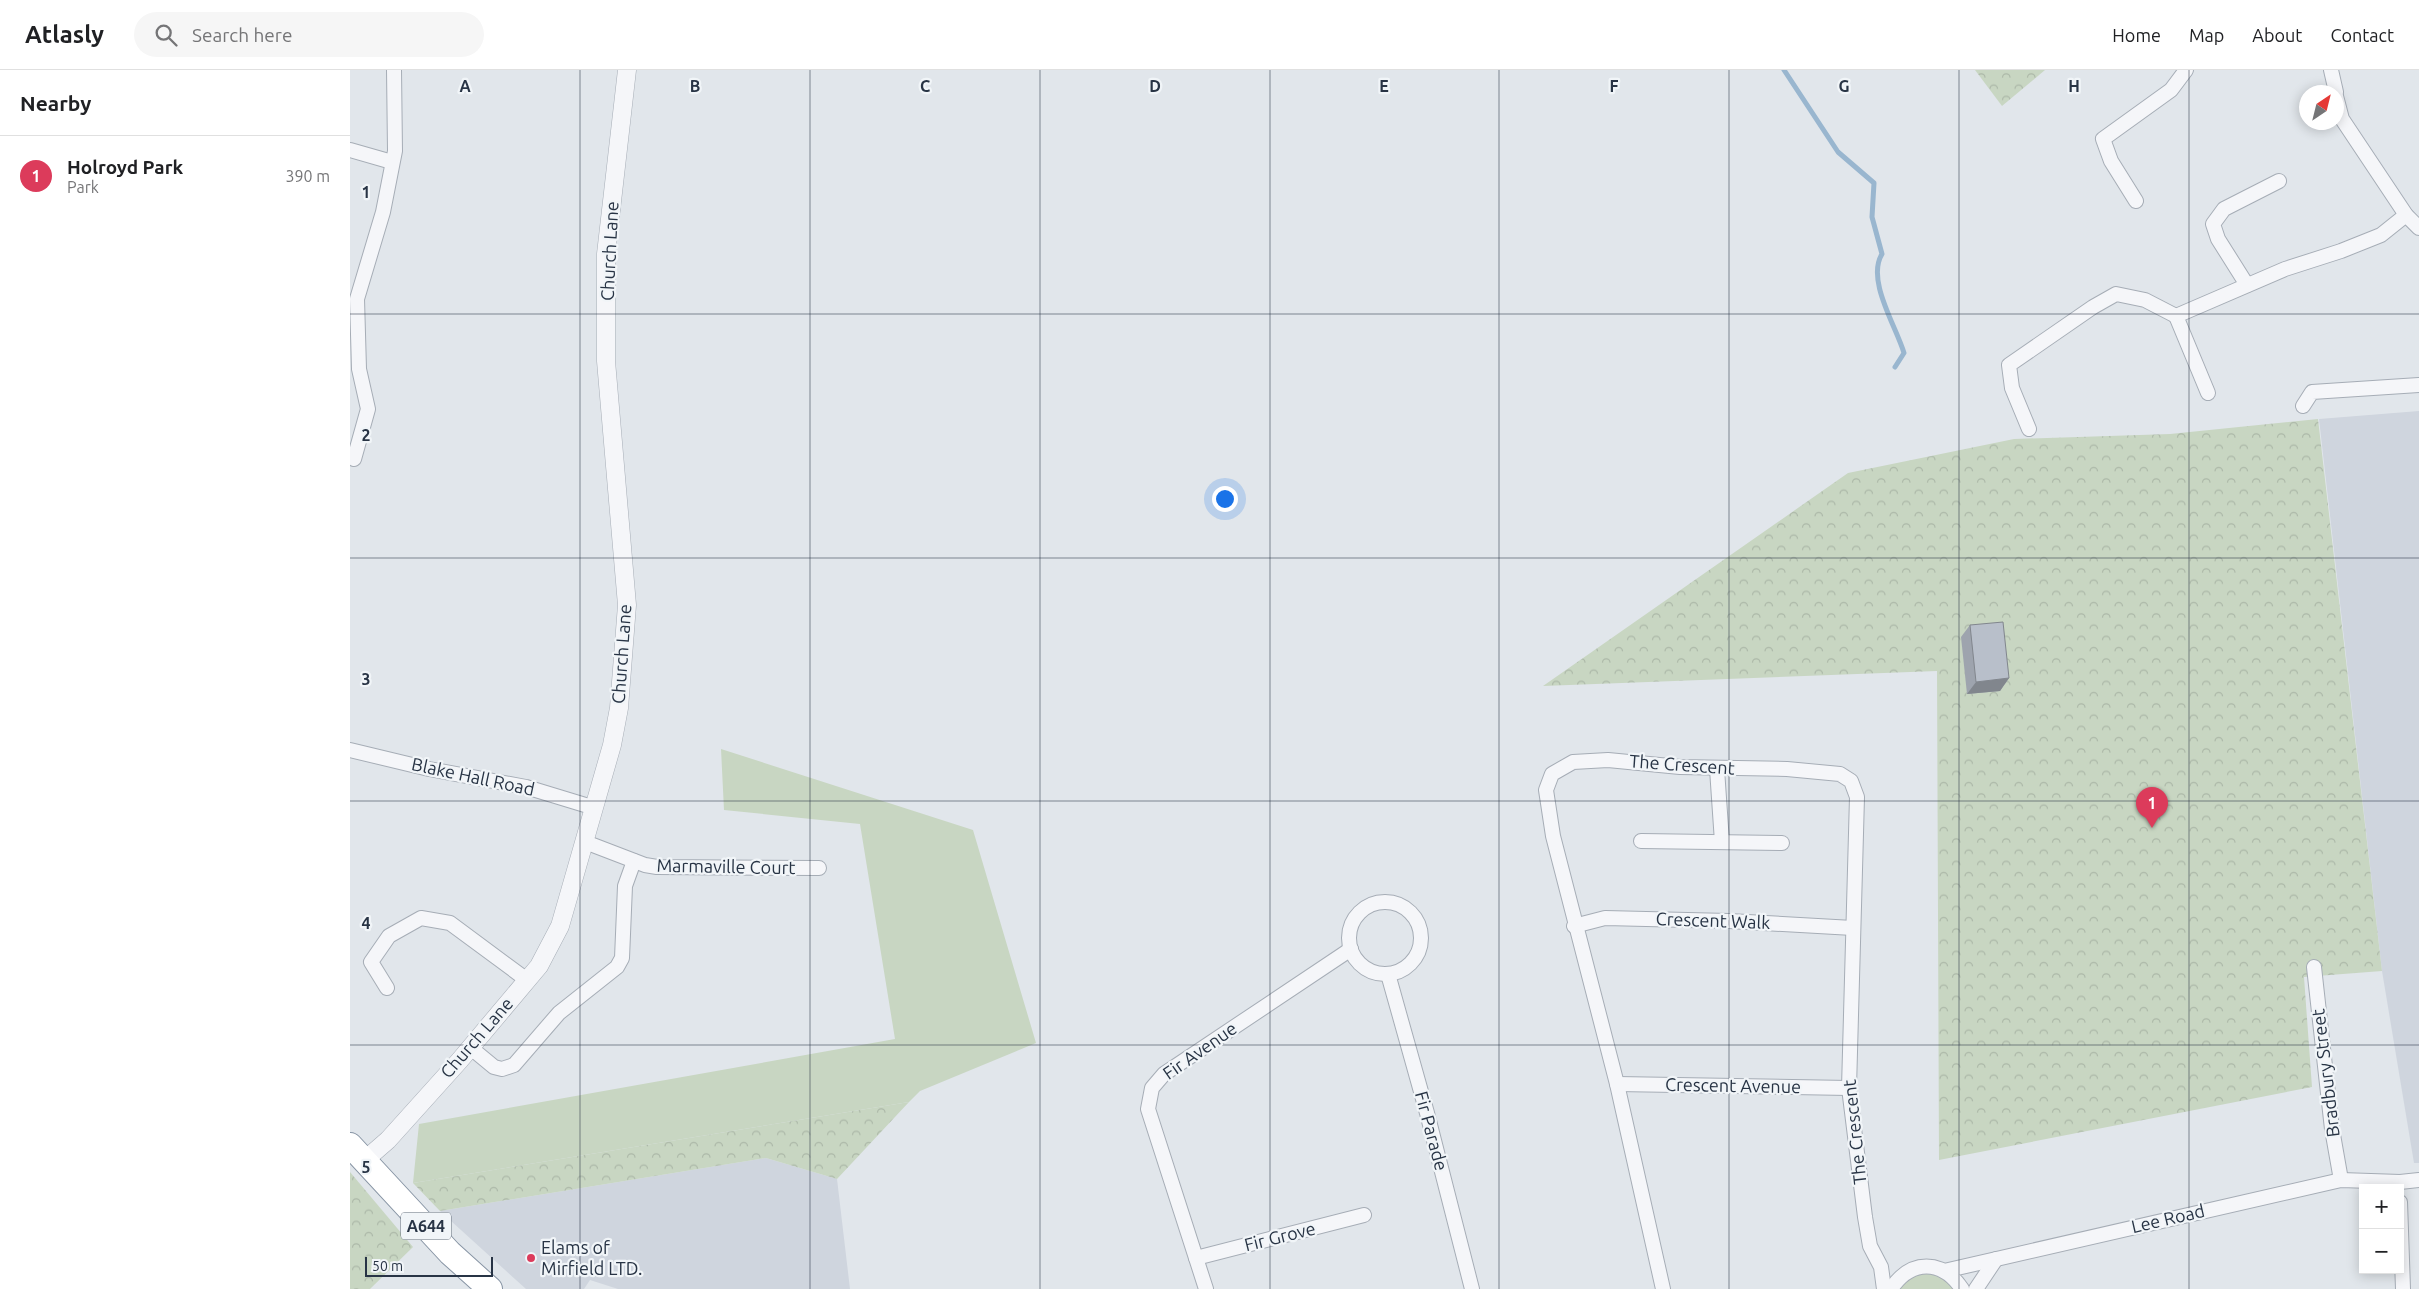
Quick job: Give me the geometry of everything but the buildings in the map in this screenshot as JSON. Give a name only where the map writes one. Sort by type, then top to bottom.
[{"type":"highway","name":"A644","points":[[357,1153],[450,1253],[490,1289]]},
{"type":"street","points":[[354,459],[368,409],[359,369],[358,299],[384,212],[395,151],[394,70]]},
{"type":"street","name":"Church Lane","points":[[357,1153],[388,1140],[471,1048],[539,966],[560,926],[612,744],[619,708],[627,605],[606,342],[606,254],[627,70]]},
{"type":"street","points":[[2136,201],[2111,161],[2103,139],[2171,90],[2186,70]]},
{"type":"street","points":[[2331,70],[2334,85]]},
{"type":"street","points":[[2344,122],[2406,215],[2419,228]]},
{"type":"street","points":[[350,150],[392,162]]},
{"type":"street","points":[[2247,286],[2218,239],[2213,224],[2224,209],[2279,181]]},
{"type":"street","points":[[2176,316],[2284,269],[2341,252],[2381,236],[2406,215]]},
{"type":"street","points":[[2029,429],[2012,388],[2009,365],[2093,307],[2116,294],[2145,300],[2176,316],[2208,393]]},
{"type":"street","points":[[2303,406],[2312,392],[2419,385]]},
{"type":"street","name":"Blake Hall Road","points":[[350,750],[429,769],[526,787],[595,808]]},
{"type":"street","name":"The Crescent","points":[[1663,1289],[1617,1084],[1574,926],[1553,836],[1546,790],[1552,774],[1573,762],[1608,760],[1717,769],[1796,770],[1840,774],[1852,781],[1857,797],[1849,1088],[1870,1246],[1881,1267],[1894,1284]]},
{"type":"street","points":[[1717,769],[1722,842]]},
{"type":"street","points":[[1641,841],[1782,843]]},
{"type":"street","name":"Marmaville Court","points":[[585,842],[634,861],[657,867],[819,868]]},
{"type":"street","name":"Marmaville Court","points":[[471,1048],[494,1067],[514,1065],[560,1013],[618,967],[622,958],[625,886],[634,861]]},
{"type":"street","points":[[1382,902],[1403,907],[1418,924],[1420,935],[1420,946],[1416,956],[1399,971],[1388,974],[1376,973],[1365,968],[1356,960],[1351,949],[1350,928],[1362,910],[1382,902]]},
{"type":"street","points":[[387,988],[371,962],[389,936],[421,918],[450,923],[527,980]]},
{"type":"street","name":"Crescent Walk","points":[[1574,926],[1605,918],[1728,920],[1853,928]]},
{"type":"street","name":"Fir Avenue","points":[[1206,1289],[1148,1109],[1152,1088],[1164,1074],[1351,949]]},
{"type":"street","name":"Bradbury Street","points":[[2314,967],[2332,1129],[2341,1180]]},
{"type":"street","name":"Fir Parade","points":[[1388,974],[1427,1113],[1472,1289]]},
{"type":"street","name":"Crescent Avenue","points":[[1617,1084],[1849,1088]]},
{"type":"street","name":"Lee Road","points":[[1894,1284],[1908,1271],[1920,1267],[1932,1267],[1944,1271],[2341,1180],[2388,1184]]},
{"type":"street","name":"Lee Road","points":[[2404,1184],[2419,1180]]},
{"type":"street","name":"Fir Grove","points":[[1196,1258],[1364,1215]]},
{"type":"street","points":[[2401,1229],[2403,1289]]},
{"type":"street","points":[[1976,1289],[1996,1259]]},
{"type":"street","name":"The Crescent","points":[[1881,1267],[1884,1289]]},
{"type":"street","points":[[1944,1271],[1955,1279],[1962,1289]]},
{"type":"shaded area","points":[[2419,411],[2419,1163],[2414,1163],[2382,971],[2319,419]]},
{"type":"shaded area","points":[[766,1158],[837,1179],[850,1289],[618,1289],[590,1280],[584,1289],[526,1289],[440,1211]]},
{"type":"green space","points":[[1975,70],[2045,70],[2002,106]]},
{"type":"green space","points":[[2318,419],[2382,971],[2304,977],[2312,1087],[1939,1160],[1937,671],[1543,686],[1848,473],[2014,439],[2170,434]]},
{"type":"green space","points":[[721,749],[973,830],[1036,1043],[920,1091],[909,1102],[413,1183],[419,1124],[895,1039],[860,824],[724,810]]},
{"type":"green space","points":[[909,1102],[837,1179],[766,1158],[440,1211],[413,1183]]},
{"type":"green space","points":[[350,1172],[413,1247],[370,1289],[350,1289]]},
{"type":"green space","points":[[1932,1267],[1962,1289],[1891,1289],[1898,1279]]},
{"type":"waterway","points":[[1784,70],[1838,152],[1874,183],[1872,217],[1882,254],[1878,265],[1880,290],[1904,353],[1895,367]]},
{"type":"place","name":"Holroyd Park","points":[[2152,828]]},
{"type":"place","name":"Elams of Mirfield LTD.","points":[[531,1258]]}]
